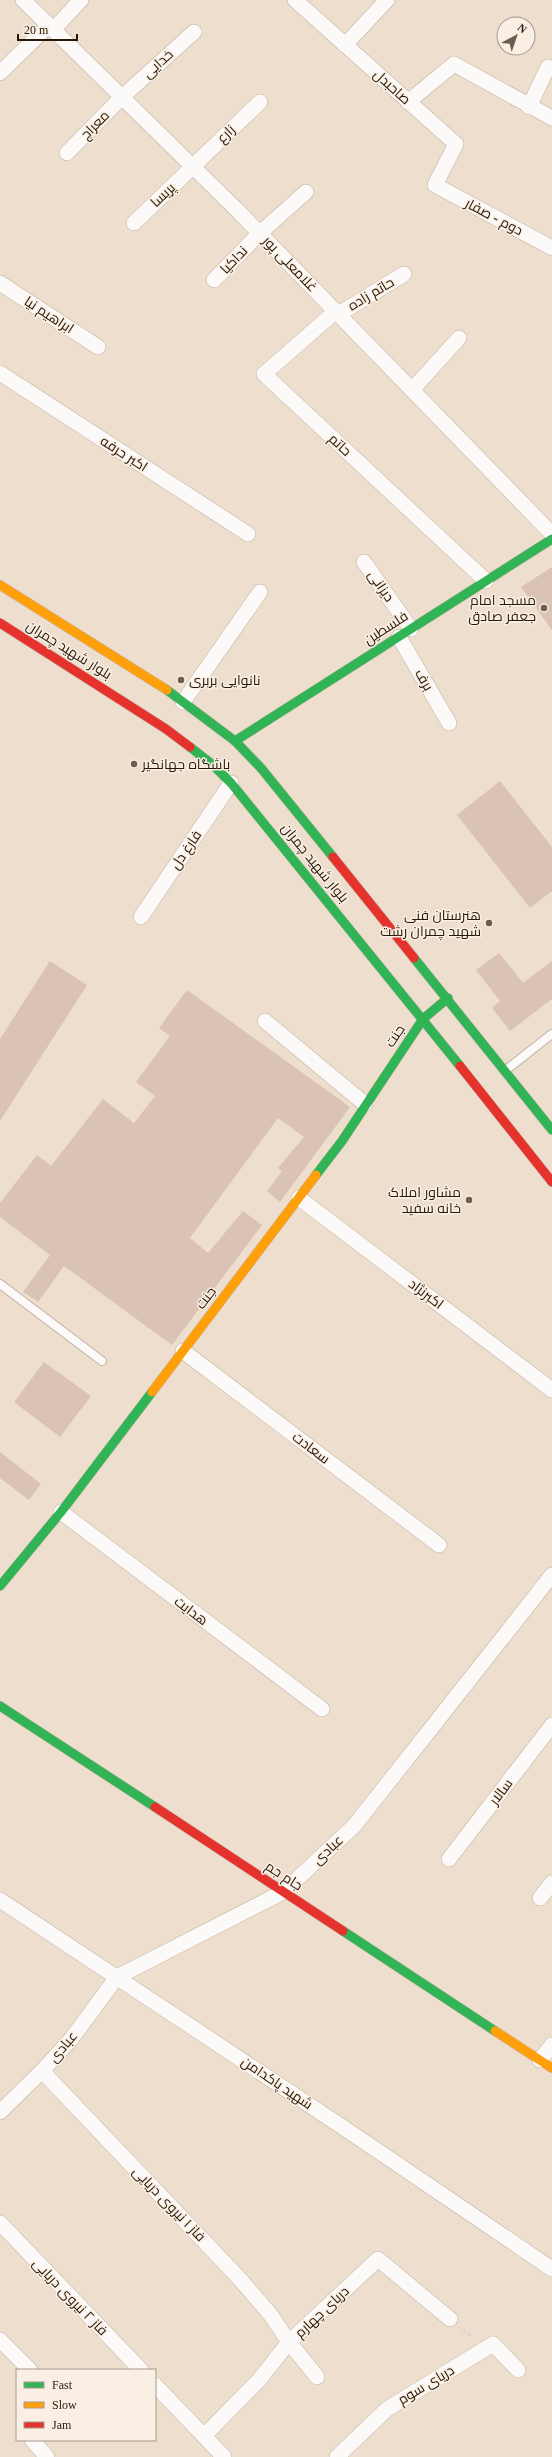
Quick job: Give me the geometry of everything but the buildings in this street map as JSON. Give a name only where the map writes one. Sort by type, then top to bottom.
[{"type":"main road","name":"فلسطین","points":[[235,741],[552,539]]},
{"type":"main road","name":"بلوار شهید چمران","points":[[0,585],[183,702],[235,741],[266,774],[448,998],[552,1130]]},
{"type":"main road","name":"بلوار شهید چمران","points":[[0,623],[166,728],[213,765],[231,783],[423,1019],[494,1103],[552,1182]]},
{"type":"main road","name":"جنت","points":[[0,1586],[61,1512],[342,1141],[423,1019],[448,998]]},
{"type":"main road","points":[[507,1093],[517,1085]]},
{"type":"main road","name":"جام جم","points":[[0,1706],[546,2064]]},
{"type":"street","name":"غلامعلی پور","points":[[23,0],[260,233],[552,534]]},
{"type":"street","points":[[0,73],[81,0]]},
{"type":"street","name":"صاحبدل","points":[[295,0],[456,144],[435,185]]},
{"type":"street","points":[[345,45],[387,0]]},
{"type":"street","name":"خدایی","points":[[122,97],[194,32]]},
{"type":"street","points":[[408,102],[454,64],[529,107],[552,118]]},
{"type":"street","points":[[529,107],[548,68]]},
{"type":"street","name":"معراج","points":[[67,153],[122,97]]},
{"type":"street","name":"زارع","points":[[193,166],[260,102]]},
{"type":"street","name":"پریسا","points":[[134,224],[193,166]]},
{"type":"street","name":"دوم - صفار","points":[[435,185],[552,248]]},
{"type":"street","name":"نداکیا","points":[[214,280],[260,233],[306,192]]},
{"type":"street","name":"حاتم زاده","points":[[337,313],[404,274]]},
{"type":"street","name":"ابراهیم نیا","points":[[0,283],[98,348]]},
{"type":"street","name":"حاتم","points":[[337,313],[264,374],[486,581]]},
{"type":"street","points":[[412,390],[459,338]]},
{"type":"street","name":"اکبر حرفه","points":[[0,373],[248,534]]},
{"type":"street","name":"دیزانی","points":[[364,562],[405,633]]},
{"type":"street","points":[[183,702],[260,592]]},
{"type":"street","name":"برف","points":[[405,633],[449,723]]},
{"type":"street","name":"فارغ دل","points":[[142,917],[231,783]]},
{"type":"street","points":[[264,1021],[366,1104]]},
{"type":"street","name":"اکبرنژاد","points":[[299,1198],[552,1390]]},
{"type":"street","name":"سعادت","points":[[183,1351],[439,1545]]},
{"type":"street","name":"هدایت","points":[[61,1512],[322,1709]]},
{"type":"street","name":"عبادی","points":[[1,2108],[42,2071],[72,2038],[117,1977],[283,1892],[354,1826],[552,1575]]},
{"type":"street","name":"سالار","points":[[449,1859],[552,1724]]},
{"type":"street","points":[[540,1898],[552,1883]]},
{"type":"street","name":"شهید پاکدامن","points":[[0,1900],[552,2269]]},
{"type":"street","points":[[546,2064],[552,2045]]},
{"type":"street","name":"فاز ۱ نیروی دریایی","points":[[42,2071],[238,2277],[270,2314],[289,2342],[317,2377]]},
{"type":"street","name":"فاز ۲ نیروی دریایی","points":[[0,2223],[140,2369]]},
{"type":"street","name":"دریای چهارم","points":[[204,2436],[258,2380],[289,2342],[378,2259],[450,2319]]},
{"type":"street","points":[[0,2340],[29,2369]]},
{"type":"street","points":[[487,2348],[493,2344],[518,2370]]},
{"type":"street","name":"دریای سوم","points":[[338,2457],[387,2409],[487,2348]]},
{"type":"street","points":[[156,2386],[224,2457]]},
{"type":"street","points":[[33,2441],[47,2457]]},
{"type":"lane","points":[[505,1070],[552,1034]]},
{"type":"lane","points":[[0,1284],[102,1361]]},
{"type":"path","points":[[450,2319],[487,2348]]},
{"type":"traffic: fast","points":[[235,741],[552,539]]},
{"type":"traffic: fast","points":[[167,690],[235,741],[261,768],[333,857]]},
{"type":"traffic: fast","points":[[190,747],[213,765],[231,783],[460,1066]]},
{"type":"traffic: fast","points":[[414,958],[552,1130]]},
{"type":"traffic: fast","points":[[316,1175],[342,1141],[423,1019],[448,998]]},
{"type":"traffic: fast","points":[[0,1586],[61,1512],[152,1392]]},
{"type":"traffic: fast","points":[[0,1706],[155,1807]]},
{"type":"traffic: fast","points":[[343,1931],[495,2031]]},
{"type":"traffic: slow","points":[[0,585],[167,690]]},
{"type":"traffic: slow","points":[[152,1392],[316,1175]]},
{"type":"traffic: slow","points":[[495,2031],[552,2068]]},
{"type":"traffic: jam","points":[[0,623],[166,729],[190,747]]},
{"type":"traffic: jam","points":[[333,857],[414,958]]},
{"type":"traffic: jam","points":[[460,1066],[552,1182]]},
{"type":"traffic: jam","points":[[155,1807],[343,1931]]},
{"type":"place","name":"مسجد امام جعفر صادق","points":[[544,608]]},
{"type":"place","name":"نانوایی بربری","points":[[181,680]]},
{"type":"place","name":"باشگاه جهانگیر","points":[[134,764]]},
{"type":"place","name":"هنرستان فنی شهید چمران رشت","points":[[489,923]]},
{"type":"place","name":"مشاور املاک خانه سفید","points":[[469,1200]]}]
